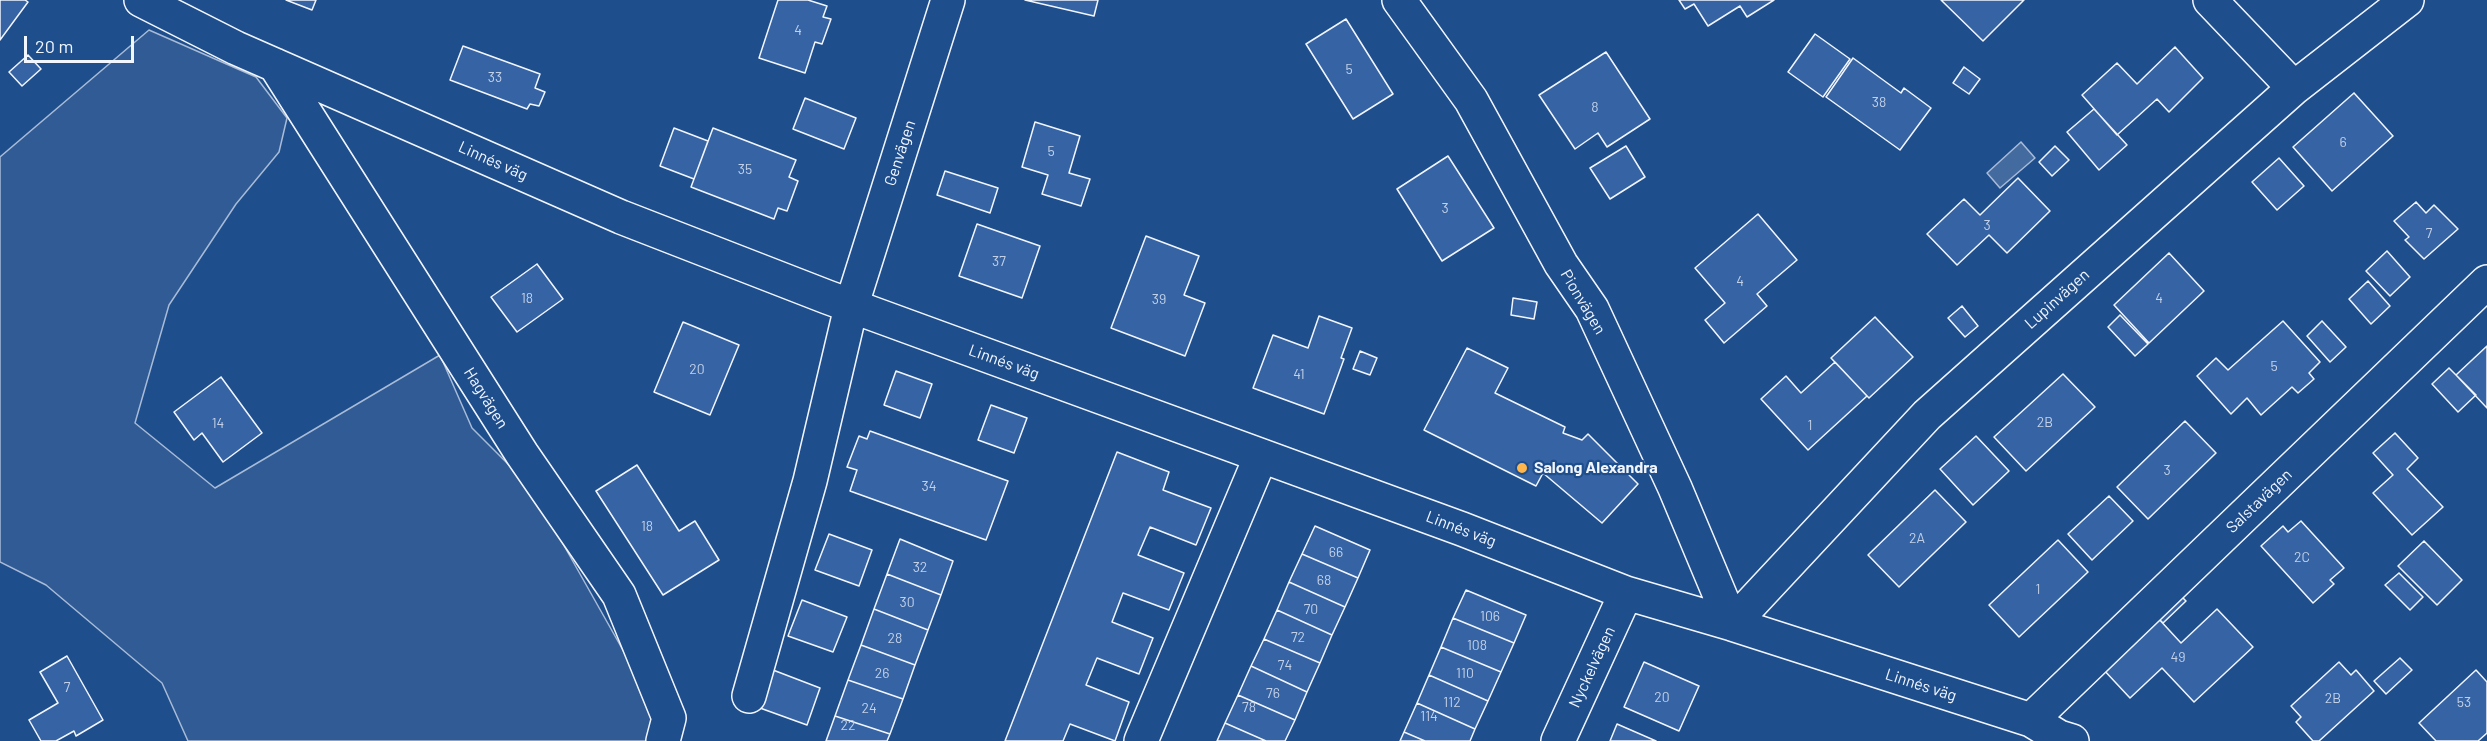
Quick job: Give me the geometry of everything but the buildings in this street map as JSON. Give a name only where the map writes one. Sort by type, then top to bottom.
[{"type":"street","name":"Linnés väg","points":[[141,0],[275,65],[621,218],[851,307],[1462,529],[1626,593],[1732,624],[2031,720],[2063,740]]},
{"type":"street","name":"Genvägen","points":[[851,307],[948,0]]},
{"type":"street","name":"Pionvägen","points":[[1399,0],[1471,100],[1561,264],[1592,309],[1675,488],[1732,624]]},
{"type":"street","points":[[2210,0],[2294,88]]},
{"type":"street","name":"Lupinvägen","points":[[1732,624],[1927,415],[2294,88],[2407,0]]},
{"type":"street","name":"Hagvägen","points":[[275,65],[522,454],[619,595],[669,718],[663,741]]},
{"type":"street","name":"Salstavägen","points":[[2031,720],[2487,282]]},
{"type":"street","points":[[749,696],[810,481],[851,307]]},
{"type":"street","points":[[1141,741],[1262,456]]},
{"type":"street","name":"Nyckelvägen","points":[[1558,741],[1626,593]]},
{"type":"shaded area","points":[[149,30],[256,77],[287,118],[279,152],[236,204],[169,305],[135,423],[215,488],[440,355],[472,428],[531,487],[624,652],[670,741],[188,741],[162,683],[46,585],[0,562],[0,157]]},
{"type":"shaded area","points":[[2021,142],[2035,158],[2000,188],[1987,173]]},
{"type":"place","name":"Salong Alexandra","points":[[1522,468]]}]
